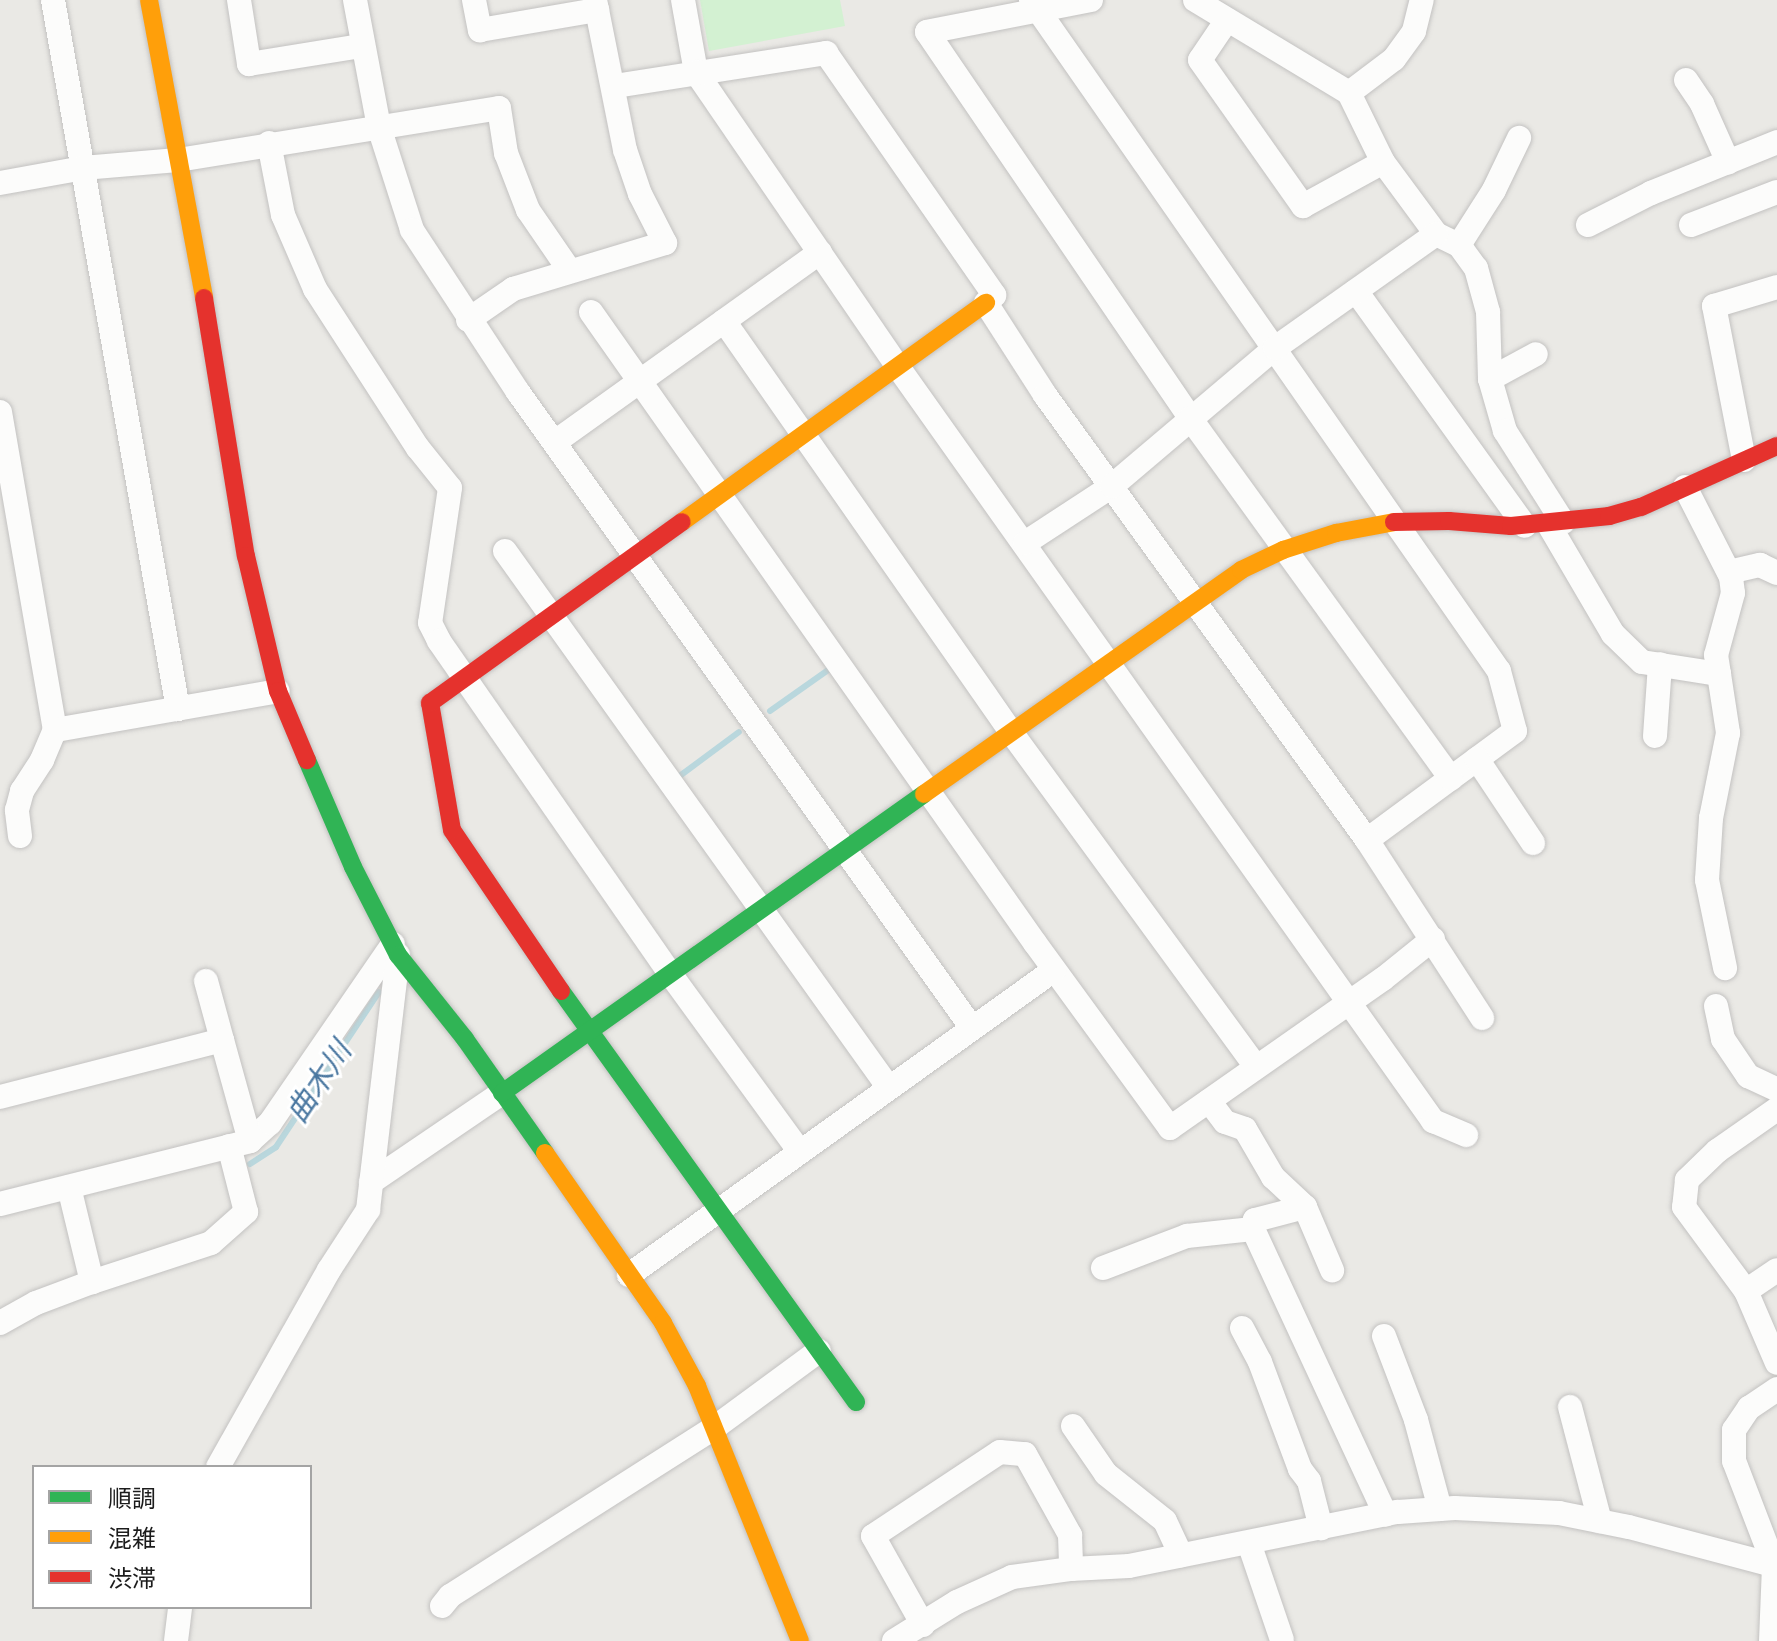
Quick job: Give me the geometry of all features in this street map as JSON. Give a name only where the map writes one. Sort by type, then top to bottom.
[{"type":"street","points":[[53,0],[178,709]]},
{"type":"street","points":[[149,0],[246,556],[278,691],[353,867],[396,949],[502,1093],[663,1323],[697,1386],[800,1641]]},
{"type":"street","points":[[239,0],[249,64],[362,46]]},
{"type":"street","points":[[355,0],[379,127],[412,230],[468,320],[972,1028]]},
{"type":"street","points":[[468,320],[513,289],[665,243],[640,194],[625,150],[615,86],[596,5],[480,30],[474,0]]},
{"type":"street","points":[[683,0],[696,72],[898,367],[1433,1121],[1466,1135]]},
{"type":"street","points":[[1091,0],[1034,5],[927,32],[1190,418],[1451,779]]},
{"type":"street","points":[[1195,0],[1349,93],[1383,162],[1436,234],[1459,245],[1476,268],[1488,312],[1490,379],[1505,431],[1546,524],[1613,634],[1642,662],[1719,674]]},
{"type":"street","points":[[1349,93],[1394,59],[1414,31],[1422,0]]},
{"type":"street","points":[[1034,5],[1499,671],[1515,731],[1367,840]]},
{"type":"street","points":[[1227,20],[1200,60],[1303,206],[1383,162]]},
{"type":"street","points":[[615,86],[826,53],[994,295],[430,703],[452,830],[590,1033],[856,1402]]},
{"type":"street","points":[[1686,80],[1702,104],[1728,162]]},
{"type":"street","points":[[0,183],[83,168],[178,160],[499,108],[506,153],[528,210],[570,271]]},
{"type":"street","points":[[1459,245],[1494,190],[1519,138]]},
{"type":"street","points":[[1588,225],[1651,193],[1777,142]]},
{"type":"street","points":[[269,143],[283,215],[315,289],[418,448],[450,488],[430,623],[463,677],[671,975],[800,1152]]},
{"type":"street","points":[[1691,225],[1777,192]]},
{"type":"street","points":[[1025,543],[1112,486],[1275,348],[1436,234]]},
{"type":"street","points":[[555,442],[820,252]]},
{"type":"street","points":[[1744,460],[1714,306],[1777,287]]},
{"type":"street","points":[[1356,291],[1546,524]]},
{"type":"street","points":[[986,303],[1045,395],[1367,840],[1482,1018]]},
{"type":"street","points":[[591,312],[1054,970],[1170,1128],[1433,939]]},
{"type":"street","points":[[724,321],[1011,732],[1256,1067]]},
{"type":"street","points":[[1490,379],[1536,354]]},
{"type":"street","points":[[0,412],[55,730],[42,760],[22,791],[17,810],[20,836]]},
{"type":"street","points":[[371,1182],[590,1033],[1241,570],[1283,550],[1336,533],[1393,522],[1546,524],[1641,507],[1777,446]]},
{"type":"street","points":[[1685,487],[1729,572],[1733,593],[1716,655],[1728,733],[1711,818],[1707,880],[1725,968]]},
{"type":"street","points":[[505,551],[889,1088]]},
{"type":"street","points":[[1729,572],[1760,565],[1777,573]]},
{"type":"street","points":[[1655,736],[1660,664]]},
{"type":"street","points":[[55,730],[278,691]]},
{"type":"street","points":[[1477,759],[1533,843]]},
{"type":"street","points":[[0,1204],[240,1143],[270,1123],[396,949]]},
{"type":"street","points":[[219,1465],[329,1270],[368,1210],[396,949]]},
{"type":"street","points":[[629,1275],[1054,970]]},
{"type":"street","points":[[0,1323],[36,1303],[211,1243],[246,1212],[240,1143],[222,1040],[206,981]]},
{"type":"street","points":[[1716,1006],[1723,1039],[1748,1076],[1777,1097],[1687,1180],[1684,1207],[1746,1291],[1777,1363]]},
{"type":"street","points":[[0,1097],[222,1040]]},
{"type":"street","points":[[1209,1101],[1225,1122],[1245,1129],[1273,1177],[1305,1207],[1332,1270]]},
{"type":"street","points":[[69,1187],[92,1282]]},
{"type":"street","points":[[1305,1207],[1255,1220],[1253,1229],[1386,1515]]},
{"type":"street","points":[[1103,1268],[1187,1236],[1253,1229]]},
{"type":"street","points":[[1746,1291],[1777,1270]]},
{"type":"street","points":[[1242,1328],[1260,1362],[1300,1469],[1309,1481],[1321,1528]]},
{"type":"street","points":[[1384,1336],[1416,1420],[1440,1509]]},
{"type":"street","points":[[442,1606],[450,1596],[714,1428],[819,1351]]},
{"type":"street","points":[[1771,1641],[1776,1566],[1734,1461],[1734,1430],[1749,1408],[1777,1389]]},
{"type":"street","points":[[1570,1407],[1600,1521]]},
{"type":"street","points":[[1073,1426],[1106,1474],[1165,1521],[1181,1556]]},
{"type":"street","points":[[923,1625],[873,1536],[1000,1452],[1025,1454],[1070,1535],[1071,1569]]},
{"type":"street","points":[[894,1641],[957,1602],[1012,1577],[1071,1569],[1129,1566],[1386,1515],[1440,1509],[1528,1510],[1600,1521],[1776,1566]]},
{"type":"street","points":[[1249,1543],[1282,1640]]},
{"type":"street","points":[[176,1641],[180,1609]]},
{"type":"green space","points":[[700,0],[840,0],[845,26],[709,51]]},
{"type":"waterway","name":"曲木川","points":[[770,711],[831,668]]},
{"type":"waterway","name":"曲木川","points":[[681,775],[739,732]]},
{"type":"waterway","name":"曲木川","points":[[250,1164],[276,1147],[379,992]]},
{"type":"traffic: fast","points":[[307,760],[353,867],[398,955],[465,1039],[545,1153]]},
{"type":"traffic: fast","points":[[502,1093],[924,794]]},
{"type":"traffic: fast","points":[[561,991],[856,1402]]},
{"type":"traffic: slow","points":[[149,0],[204,298]]},
{"type":"traffic: slow","points":[[682,522],[986,303]]},
{"type":"traffic: slow","points":[[924,794],[1241,570],[1283,550],[1336,533],[1394,522]]},
{"type":"traffic: slow","points":[[545,1153],[663,1323],[697,1386],[800,1641]]},
{"type":"traffic: jam","points":[[204,298],[246,556],[278,691],[307,760]]},
{"type":"traffic: jam","points":[[1394,522],[1449,521],[1511,526],[1609,516],[1641,507],[1777,446]]},
{"type":"traffic: jam","points":[[561,991],[452,830],[430,703],[682,522]]}]
